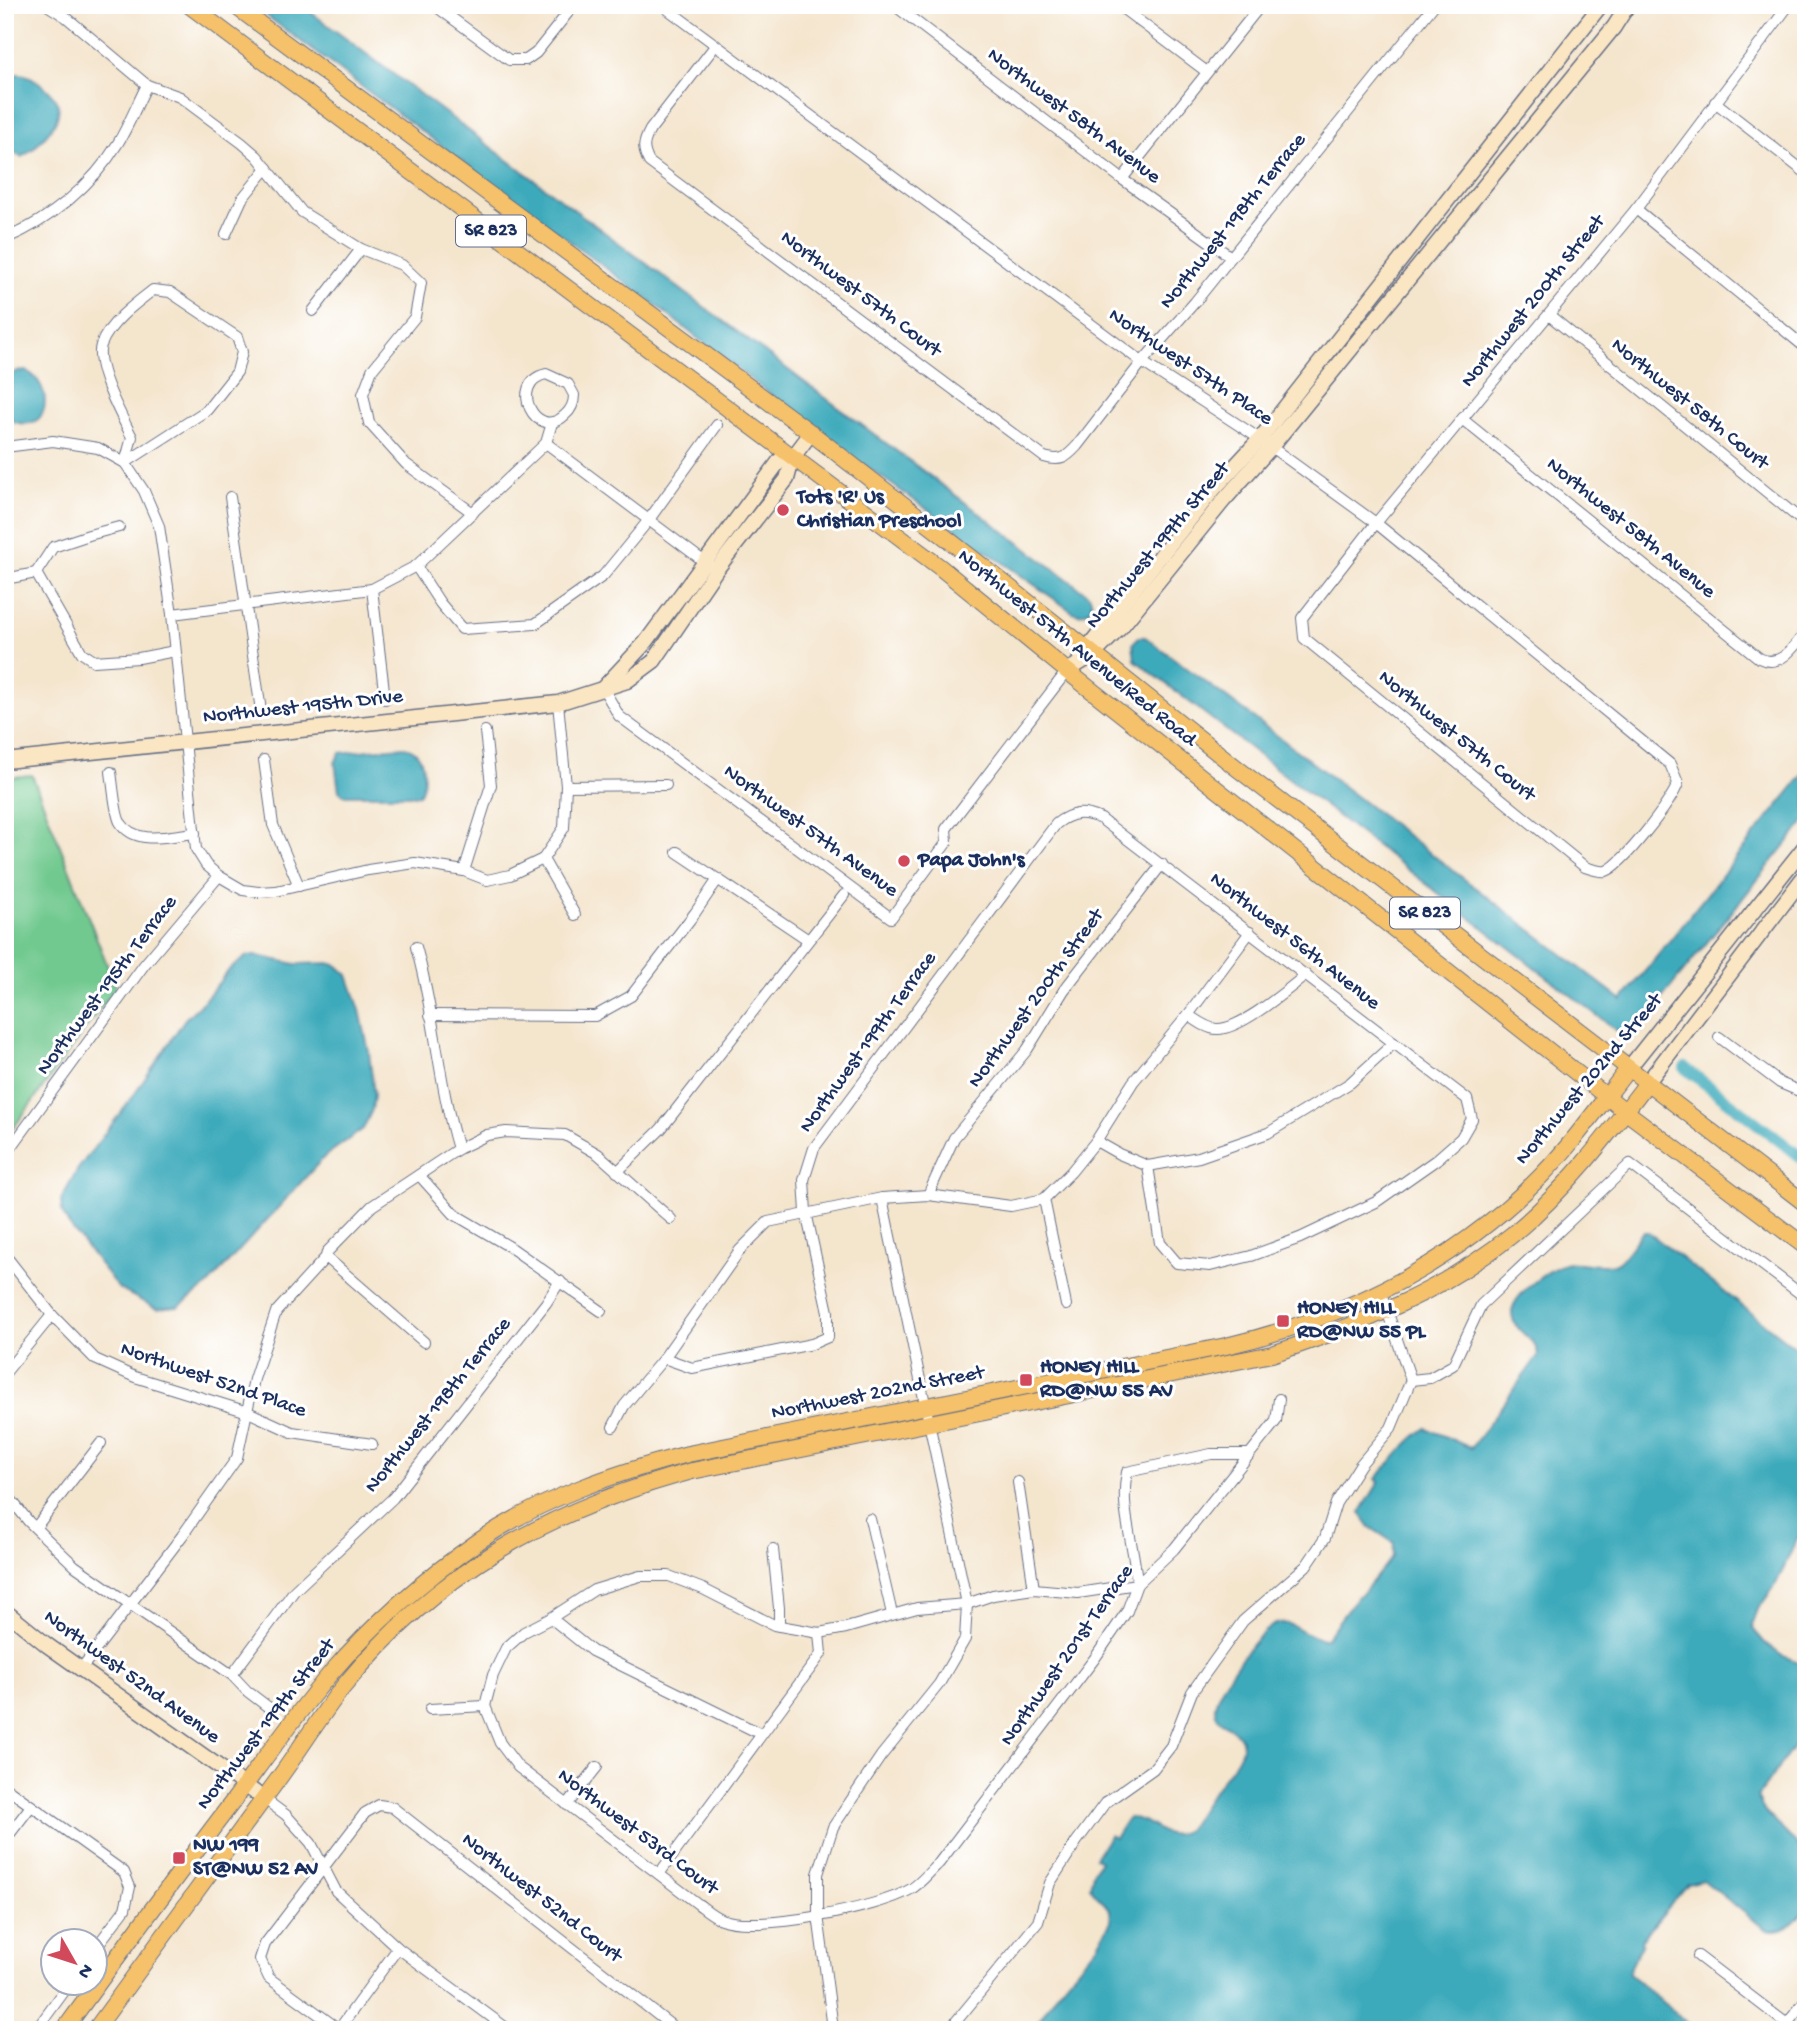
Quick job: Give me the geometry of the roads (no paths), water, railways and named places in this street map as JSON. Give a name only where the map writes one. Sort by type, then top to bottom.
[{"type":"main road","name":"Northwest 57th Avenue/Red Road","points":[[189,5],[941,568],[1067,671],[1625,1111]]},
{"type":"main road","name":"Northwest 57th Avenue/Red Road","points":[[234,5],[811,433],[1647,1083]]},
{"type":"main road","name":"Northwest 202nd Street","points":[[481,1540],[559,1497],[643,1466],[688,1454],[1267,1336],[1311,1322],[1381,1293],[1459,1246],[1511,1203],[1561,1153],[1628,1069]]},
{"type":"main road","name":"Northwest 202nd Street","points":[[490,1555],[567,1513],[648,1483],[692,1471],[1272,1353],[1317,1339],[1387,1311],[1456,1274],[1513,1234],[1579,1169],[1647,1083]]},
{"type":"main road","name":"SR 823","points":[[1647,1083],[1806,1204]]},
{"type":"main road","name":"SR 823","points":[[1625,1111],[1806,1247]]},
{"type":"main road","name":"Northwest 199th Street","points":[[64,2030],[301,1710],[359,1642],[425,1581],[481,1540]]},
{"type":"main road","name":"Northwest 199th Street","points":[[95,2030],[343,1688],[372,1654],[436,1594],[490,1555]]},
{"type":"street","points":[[47,5],[66,17],[147,85],[180,97],[242,143],[257,156],[302,212],[361,249],[402,265],[421,283],[415,317],[372,370],[363,394],[369,422],[406,464],[473,513]]},
{"type":"street","points":[[434,5],[509,60],[526,60],[536,53],[574,5]]},
{"type":"street","name":"Northwest 57th Place","points":[[662,5],[1142,362],[1266,443],[1376,523],[1670,764],[1678,783],[1669,802],[1623,858],[1614,867],[1603,872]]},
{"type":"street","name":"Northwest 58th Avenue","points":[[894,5],[1122,179],[1231,257]]},
{"type":"street","points":[[1118,5],[1207,72]]},
{"type":"street","points":[[1122,179],[1261,5]]},
{"type":"street","name":"Northwest 198th Terrace","points":[[1061,459],[1067,457],[1077,446],[1142,362],[1231,257],[1434,5]]},
{"type":"street","name":"Northwest 199th Street","points":[[1266,443],[1601,5]]},
{"type":"street","name":"Northwest 199th Street","points":[[1067,671],[1090,652],[1214,489],[1266,443],[1614,27],[1628,5]]},
{"type":"street","name":"Northwest 200th Street","points":[[1302,618],[1376,523],[1636,209],[1789,5]]},
{"type":"street","name":"Northwest 57th Court","points":[[715,46],[643,142],[643,151],[649,162],[1044,457],[1061,459]]},
{"type":"street","points":[[5,239],[32,227],[85,187],[118,143],[147,85]]},
{"type":"street","points":[[1715,103],[1806,173]]},
{"type":"street","points":[[226,234],[242,198],[267,169]]},
{"type":"street","points":[[1636,209],[1806,348]]},
{"type":"street","points":[[313,311],[361,249]]},
{"type":"street","points":[[153,290],[170,292],[237,337],[242,352],[237,372],[207,410],[125,463],[132,437],[109,387],[99,357],[102,343],[125,311],[153,290]]},
{"type":"street","name":"Northwest 58th Court","points":[[1549,315],[1806,524]]},
{"type":"street","points":[[172,614],[372,589],[416,566],[546,443],[552,423],[564,417],[574,395],[572,388],[562,380],[546,374],[538,376],[528,388],[528,402],[539,419],[552,423]]},
{"type":"street","name":"Northwest 58th Avenue","points":[[1462,419],[1759,658],[1767,662],[1784,657],[1806,632]]},
{"type":"street","points":[[416,566],[440,603],[462,629],[535,624],[603,576],[648,521],[717,425]]},
{"type":"street","name":"Northwest 195th Drive","points":[[5,761],[558,703],[626,681],[654,661],[716,570],[787,479],[793,457],[811,433]]},
{"type":"street","points":[[5,447],[54,441],[98,448],[125,463],[144,491],[159,526],[172,614],[196,849],[206,865],[243,890],[276,891],[415,863],[464,871],[487,880],[510,875],[543,859],[564,828],[566,786],[558,703]]},
{"type":"street","points":[[546,443],[716,570]]},
{"type":"street","name":"Northwest 195th Drive","points":[[603,688],[646,642],[780,460],[793,457]]},
{"type":"street","points":[[230,497],[261,710]]},
{"type":"street","points":[[5,579],[36,573],[53,547],[119,527]]},
{"type":"street","points":[[36,573],[82,653],[94,661],[139,658],[175,651]]},
{"type":"street","points":[[372,589],[385,699]]},
{"type":"street","name":"Northwest 57th Court","points":[[1302,618],[1304,638],[1585,867],[1603,872]]},
{"type":"street","name":"Northwest 57th Avenue","points":[[603,688],[618,716],[891,918],[947,842],[946,829],[1067,671]]},
{"type":"street","points":[[464,871],[491,785],[485,731]]},
{"type":"street","points":[[264,760],[273,825],[299,886]]},
{"type":"street","points":[[111,772],[120,821],[133,834],[147,838],[195,833]]},
{"type":"street","points":[[566,786],[666,785]]},
{"type":"street","name":"Northwest 56th Avenue","points":[[1077,813],[1101,819],[1467,1099],[1472,1119],[1461,1138],[1376,1202],[1300,1238],[1251,1256],[1210,1266],[1177,1264],[1160,1244],[1148,1166]]},
{"type":"street","name":"Northwest 199th Terrace","points":[[664,1358],[692,1368],[812,1344],[828,1337],[828,1312],[806,1212],[804,1180],[814,1148],[1056,824],[1066,816],[1077,813]]},
{"type":"street","name":"Northwest 202nd Street","points":[[1628,1069],[1806,845]]},
{"type":"street","points":[[677,852],[807,939]]},
{"type":"street","points":[[543,859],[575,915]]},
{"type":"street","name":"Northwest 200th Street","points":[[928,1195],[954,1139],[1027,1050],[1064,990],[1161,864]]},
{"type":"street","name":"Northwest 202nd Street","points":[[1647,1083],[1806,874]]},
{"type":"street","name":"Northwest 195th Terrace","points":[[5,1156],[144,965],[219,876]]},
{"type":"street","points":[[430,1015],[595,1016],[631,996],[718,879]]},
{"type":"street","points":[[617,1172],[661,1129],[844,895]]},
{"type":"street","points":[[613,1427],[624,1406],[664,1358],[740,1250],[768,1222],[882,1198],[928,1195],[1011,1206],[1044,1199],[1096,1141],[1133,1082],[1188,1015],[1250,932]]},
{"type":"street","points":[[416,947],[425,981],[446,1110],[458,1149]]},
{"type":"street","points":[[1188,1015],[1214,1030],[1224,1029],[1270,1004],[1306,975]]},
{"type":"street","points":[[1719,1037],[1780,1083],[1806,1094]]},
{"type":"street","points":[[1096,1141],[1148,1166],[1199,1157],[1268,1133],[1350,1083],[1394,1043]]},
{"type":"street","points":[[81,1669],[237,1458],[254,1379],[276,1312],[326,1257],[327,1252],[372,1206],[458,1149],[487,1135],[506,1132],[565,1135],[598,1154],[671,1219]]},
{"type":"street","points":[[1411,1380],[1430,1378],[1453,1364],[1481,1305],[1630,1164],[1806,1298]]},
{"type":"street","points":[[419,1175],[454,1214],[510,1247],[601,1311]]},
{"type":"street","points":[[832,2021],[818,1915],[818,1874],[833,1827],[881,1756],[939,1684],[965,1639],[967,1604],[882,1198]]},
{"type":"street","points":[[1044,1199],[1066,1305]]},
{"type":"street","name":"Northwest 52nd Place","points":[[5,1255],[52,1315],[95,1359],[135,1377],[248,1412],[292,1432],[372,1444]]},
{"type":"street","points":[[326,1257],[424,1342]]},
{"type":"street","name":"Northwest 198th Terrace","points":[[232,1675],[293,1591],[393,1498],[546,1303],[560,1281]]},
{"type":"street","points":[[949,2030],[1038,1922],[1050,1883],[1105,1803],[1153,1769],[1171,1746],[1192,1692],[1242,1620],[1306,1566],[1325,1538],[1336,1503],[1360,1465],[1391,1428],[1411,1380],[1381,1293]]},
{"type":"street","points":[[5,1373],[52,1315]]},
{"type":"street","name":"Northwest 201st Terrace","points":[[860,1908],[911,1889],[939,1863],[1095,1658],[1127,1611],[1137,1584],[1174,1549],[1276,1421],[1279,1399]]},
{"type":"street","points":[[36,1527],[100,1443]]},
{"type":"street","points":[[430,1709],[485,1706],[493,1675],[506,1648],[524,1632],[594,1590],[640,1576],[669,1576],[704,1589],[779,1626],[819,1633],[916,1608],[967,1604],[993,1595],[1034,1589],[1078,1593],[1137,1584],[1136,1561],[1123,1490],[1127,1472],[1211,1454],[1248,1454]]},
{"type":"street","points":[[1018,1482],[1034,1589]]},
{"type":"street","points":[[5,1492],[75,1566],[232,1675],[247,1691],[272,1710]]},
{"type":"street","points":[[870,1519],[892,1614]]},
{"type":"street","points":[[773,1549],[779,1626]]},
{"type":"street","name":"Northwest 52nd Avenue","points":[[5,1611],[47,1645],[286,1815],[311,1843],[335,1891],[398,1948],[509,2030]]},
{"type":"street","points":[[551,1618],[592,1651],[761,1734]]},
{"type":"street","points":[[659,1874],[821,1654],[819,1633]]},
{"type":"street","name":"Northwest 53rd Court","points":[[485,1706],[500,1742],[518,1767],[722,1919],[750,1924],[860,1908]]},
{"type":"street","points":[[568,1805],[597,1767]]},
{"type":"street","points":[[5,1787],[124,1872],[130,1887],[125,1909],[108,1931]]},
{"type":"street","points":[[5,1840],[31,1805]]},
{"type":"street","name":"Northwest 52nd Court","points":[[323,1870],[365,1813],[379,1805],[392,1807],[677,2030]]},
{"type":"street","points":[[323,1870],[265,1944],[260,1959],[270,1978],[340,2029],[398,1948]]},
{"type":"street","points":[[1698,1956],[1784,2027],[1806,2000]]},
{"type":"street","points":[[36,2030],[61,1996]]},
{"type":"water","points":[[252,5],[301,5],[1090,596],[1092,604],[1089,611],[1079,614],[1073,612],[830,441],[646,298]]},
{"type":"water","points":[[16,74],[26,75],[41,84],[54,96],[58,108],[52,127],[29,153],[21,157],[5,147],[5,87]]},
{"type":"water","points":[[26,371],[42,387],[45,397],[41,415],[35,421],[25,424],[12,421],[5,411],[5,378],[15,372]]},
{"type":"water","points":[[1139,637],[1145,637],[1250,715],[1622,1000],[1806,771],[1806,820],[1633,1034],[1620,1033],[1135,660],[1133,643]]},
{"type":"water","points":[[401,747],[415,752],[422,765],[424,781],[419,795],[344,795],[339,791],[335,763],[340,753]]},
{"type":"water","points":[[247,956],[296,964],[329,963],[338,966],[348,975],[360,1010],[369,1052],[374,1095],[372,1110],[363,1129],[325,1156],[206,1287],[178,1307],[157,1309],[119,1289],[69,1225],[62,1212],[61,1200],[78,1169],[136,1092],[185,1019],[204,1001],[229,970]]},
{"type":"water","points":[[1643,1232],[1648,1232],[1806,1356],[1806,1520],[1775,1586],[1756,1612],[1752,1623],[1753,1629],[1765,1643],[1781,1655],[1798,1662],[1806,1670],[1806,1719],[1800,1738],[1757,1797],[1763,1809],[1806,1854],[1806,1908],[1784,1930],[1772,1931],[1765,1929],[1703,1880],[1688,1884],[1641,1940],[1642,1944],[1628,1973],[1695,2030],[1032,2030],[1058,1992],[1097,1946],[1111,1921],[1110,1910],[1090,1887],[1093,1872],[1100,1861],[1095,1858],[1110,1835],[1115,1838],[1128,1818],[1144,1822],[1163,1833],[1178,1834],[1187,1830],[1239,1756],[1242,1744],[1240,1738],[1220,1720],[1215,1709],[1221,1689],[1238,1662],[1268,1628],[1276,1624],[1290,1624],[1313,1636],[1326,1638],[1393,1556],[1394,1543],[1370,1527],[1360,1513],[1379,1482],[1376,1479],[1426,1428],[1471,1448],[1538,1356],[1534,1344],[1515,1324],[1513,1318],[1512,1311],[1520,1296],[1535,1281],[1562,1265],[1608,1265],[1617,1262]]},
{"type":"waterway","points":[[1685,1068],[1806,1161]]},
{"type":"place","name":"Tots 'R' Us Christian Preschool","points":[[783,510]]},
{"type":"place","name":"Papa John's","points":[[904,861]]},
{"type":"place","name":"HONEY HILL RD@NW 55 PL","points":[[1283,1321]]},
{"type":"place","name":"HONEY HILL RD@NW 55 AV","points":[[1026,1380]]},
{"type":"place","name":"NW 199 ST@NW 52 AV","points":[[179,1858]]}]
